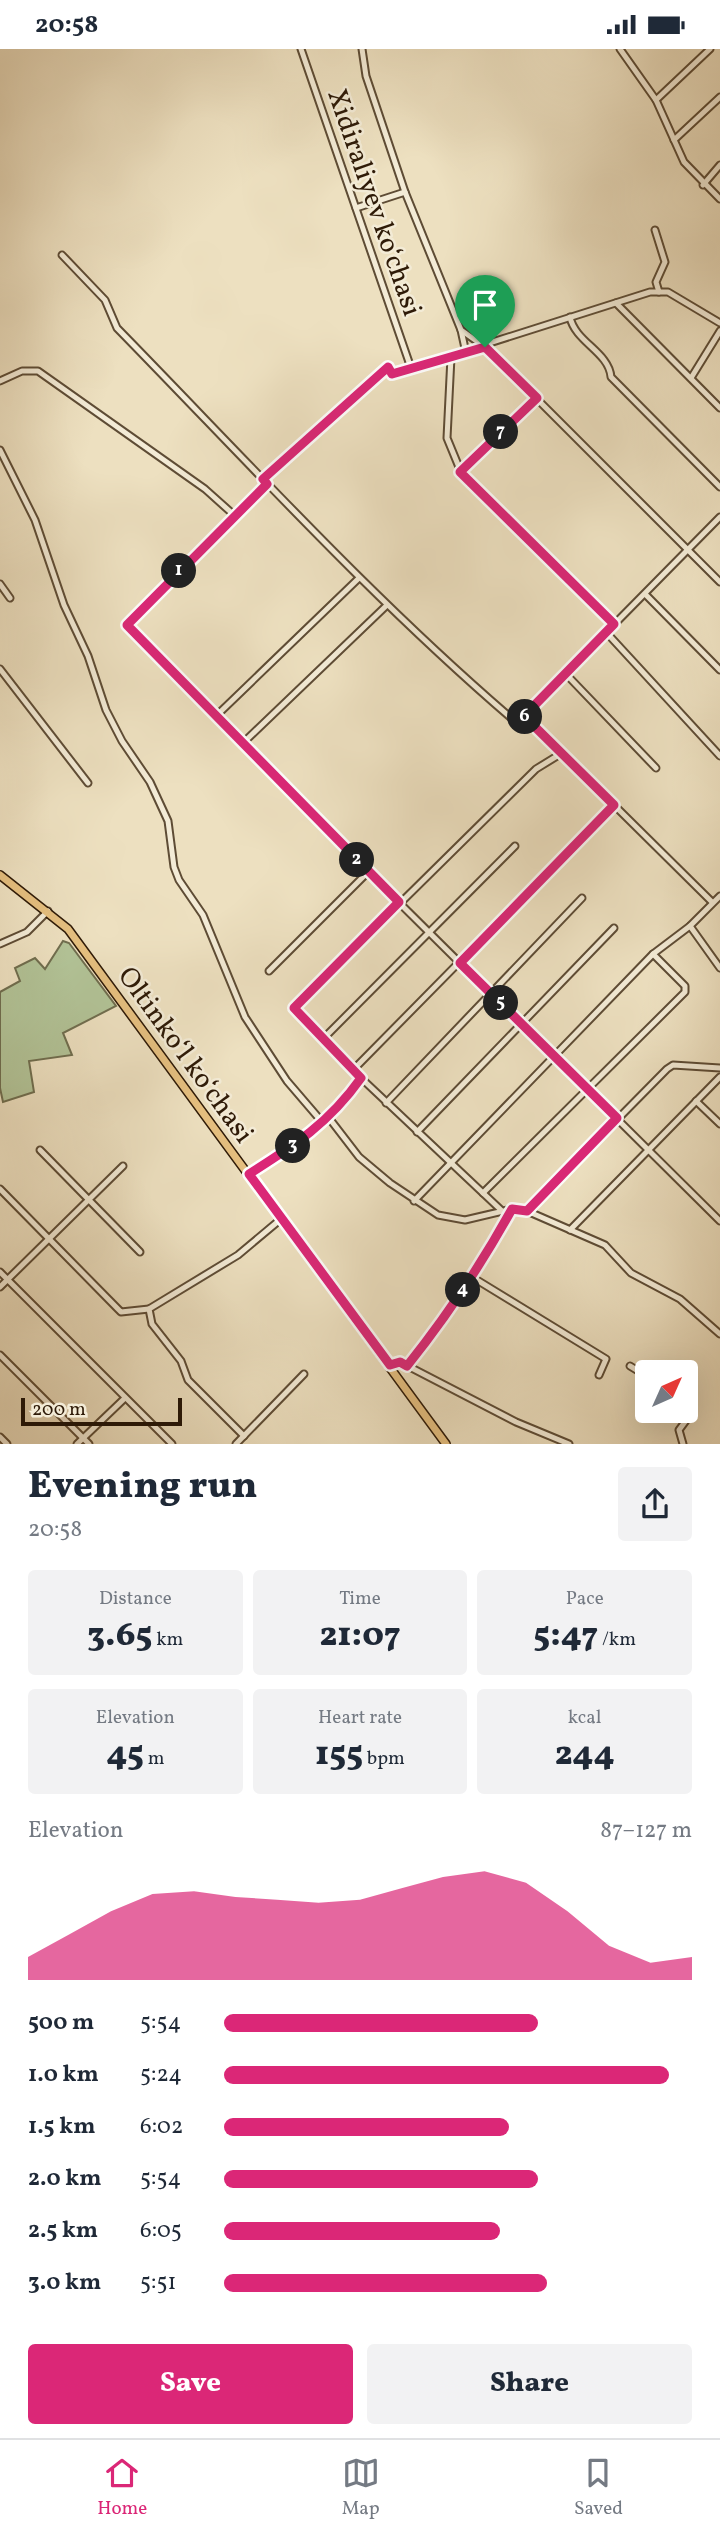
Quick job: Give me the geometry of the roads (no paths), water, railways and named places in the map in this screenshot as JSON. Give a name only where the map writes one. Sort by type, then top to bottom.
[{"type":"main road","name":"Oltinkoʻl koʻchasi","points":[[0,875],[68,929],[446,1444]]},
{"type":"street","name":"Xidiraliyev koʻchasi","points":[[301,49],[411,368]]},
{"type":"street","points":[[362,49],[366,76],[405,192],[461,330],[466,353]]},
{"type":"street","points":[[620,49],[656,100],[684,162],[703,185],[720,199]]},
{"type":"street","points":[[656,100],[710,49]]},
{"type":"street","points":[[674,140],[720,97]]},
{"type":"street","points":[[703,185],[720,165]]},
{"type":"street","points":[[356,208],[405,192]]},
{"type":"street","points":[[655,230],[665,263],[656,282],[659,292]]},
{"type":"street","points":[[62,255],[105,300],[117,328],[358,579],[517,723],[564,672],[646,595],[720,517]]},
{"type":"street","points":[[720,323],[668,292],[659,292],[570,317],[485,347],[392,374],[388,367],[265,481],[127,625],[399,902],[720,1221]]},
{"type":"street","points":[[616,303],[720,408]]},
{"type":"street","points":[[570,317],[573,330],[608,365],[611,377],[720,487]]},
{"type":"street","points":[[461,330],[485,347],[720,582]]},
{"type":"street","points":[[691,378],[720,331]]},
{"type":"street","points":[[451,357],[447,437],[460,472],[614,624]]},
{"type":"street","points":[[0,381],[22,371],[38,371],[205,489],[234,515]]},
{"type":"street","points":[[460,472],[537,398]]},
{"type":"street","points":[[0,450],[35,520],[64,605],[88,656],[106,710],[122,741],[150,782],[168,821],[174,867],[179,880],[203,915],[245,1017],[287,1081],[323,1123]]},
{"type":"street","points":[[215,717],[358,579]]},
{"type":"street","points":[[0,584],[10,598]]},
{"type":"street","points":[[646,595],[720,670]]},
{"type":"street","points":[[242,744],[386,606]]},
{"type":"street","points":[[605,631],[720,756]]},
{"type":"street","points":[[0,669],[88,783]]},
{"type":"street","points":[[564,672],[656,768]]},
{"type":"street","points":[[524,716],[712,902]]},
{"type":"street","points":[[500,1210],[386,1103],[294,1008],[536,769],[562,753]]},
{"type":"street","points":[[354,1069],[614,805]]},
{"type":"street","points":[[324,1038],[515,846]]},
{"type":"street","points":[[269,971],[369,871]]},
{"type":"street","points":[[414,1201],[653,954],[690,926],[720,896]]},
{"type":"street","points":[[386,1103],[582,898]]},
{"type":"street","points":[[0,944],[27,932],[48,911]]},
{"type":"street","points":[[690,926],[720,968]]},
{"type":"street","points":[[417,1132],[614,928]]},
{"type":"street","points":[[483,1193],[685,992],[685,986],[653,954]]},
{"type":"street","points":[[527,1211],[617,1118],[673,1065],[720,1068]]},
{"type":"street","points":[[570,1230],[720,1077]]},
{"type":"street","points":[[249,1174],[329,1118],[361,1078]]},
{"type":"street","points":[[696,1101],[720,1124]]},
{"type":"street","points":[[329,1118],[359,1157],[414,1201],[438,1215],[465,1220],[500,1210],[527,1211],[605,1245],[631,1273],[680,1299],[720,1334]]},
{"type":"street","points":[[40,1150],[140,1252]]},
{"type":"street","points":[[0,1287],[123,1165]]},
{"type":"street","points":[[0,1189],[121,1312],[149,1309],[238,1255],[281,1219]]},
{"type":"street","points":[[407,1366],[472,1277],[512,1209]]},
{"type":"street","points":[[0,1272],[172,1444]]},
{"type":"street","points":[[472,1277],[606,1359],[599,1375]]},
{"type":"street","points":[[149,1309],[152,1324],[181,1361],[188,1380],[244,1436]]},
{"type":"street","points":[[0,1355],[89,1444]]},
{"type":"street","points":[[390,1365],[400,1362],[516,1422],[569,1444]]},
{"type":"street","points":[[630,1366],[635,1369]]},
{"type":"street","points":[[236,1444],[304,1374]]},
{"type":"street","points":[[77,1444],[125,1398]]},
{"type":"street","points":[[684,1423],[679,1430],[684,1444]]},
{"type":"street","points":[[0,1437],[7,1444]]}]
